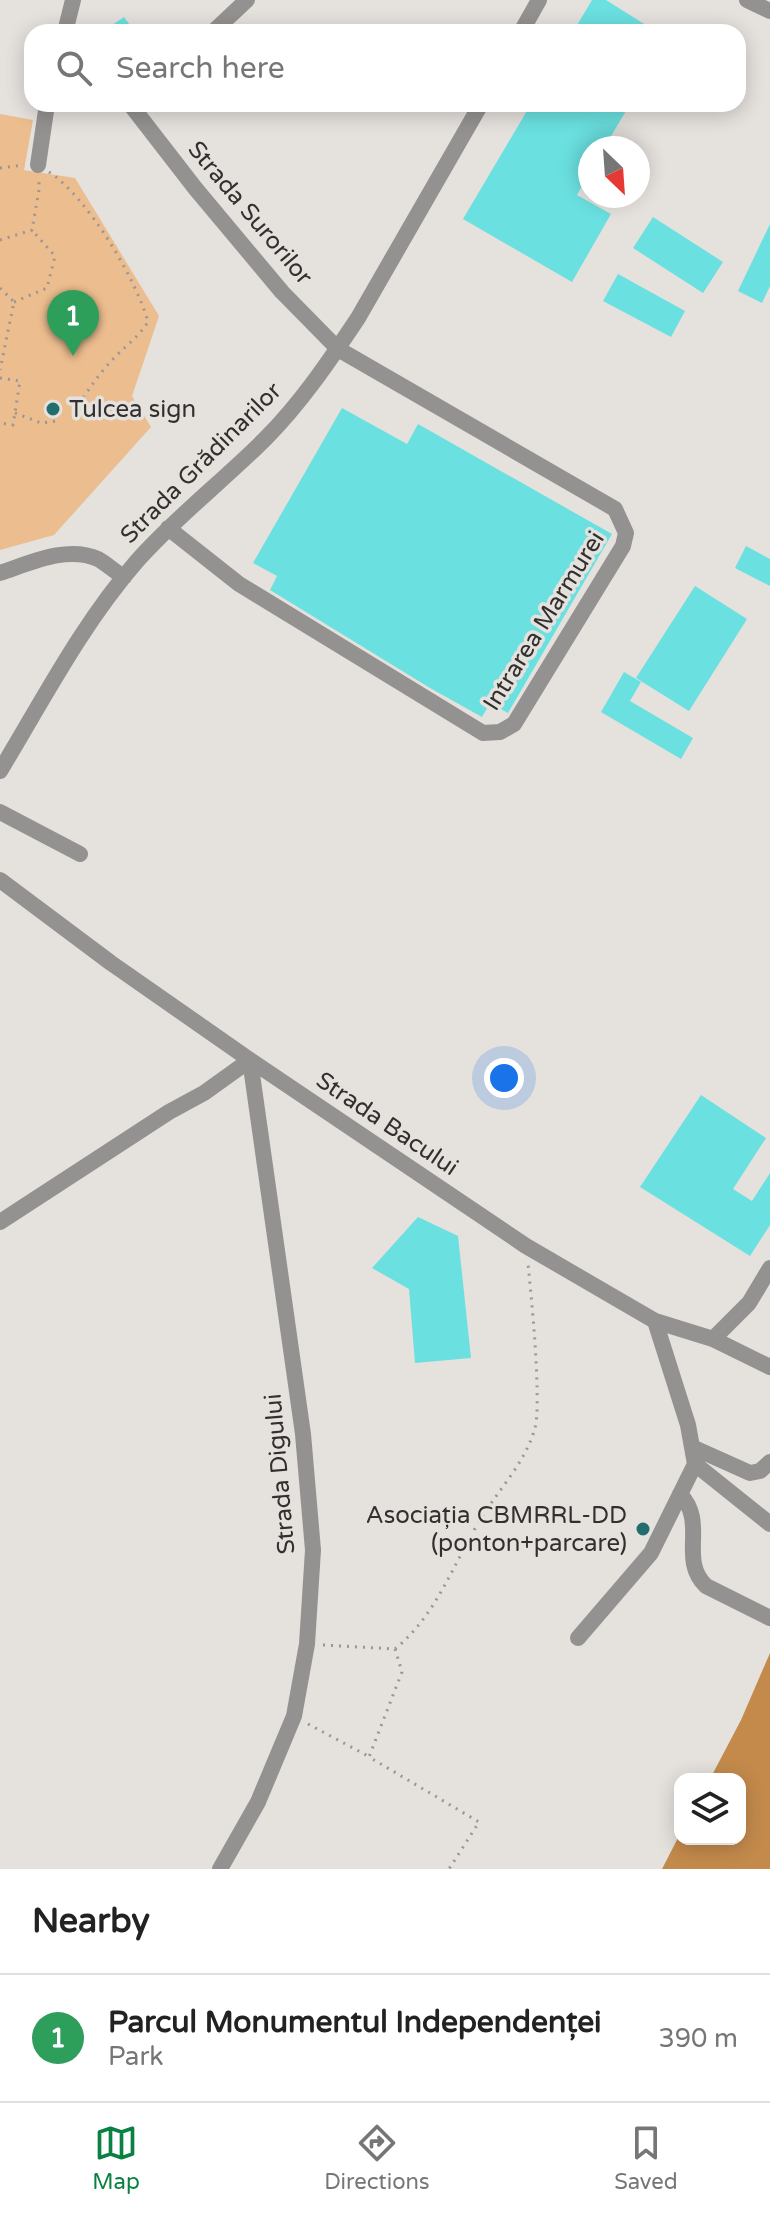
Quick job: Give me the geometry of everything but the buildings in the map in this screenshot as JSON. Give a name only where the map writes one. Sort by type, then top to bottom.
[{"type":"street","points":[[70,24],[73,0]]},
{"type":"street","points":[[221,24],[247,0]]},
{"type":"street","points":[[526,24],[539,0]]},
{"type":"street","points":[[747,0],[770,11]]},
{"type":"street","points":[[38,165],[45,112]]},
{"type":"street","name":"Strada Surorilor","points":[[136,112],[282,292],[338,349]]},
{"type":"street","name":"Strada Grădinarilor","points":[[0,771],[86,629],[124,577],[168,528],[266,439],[338,349],[476,112]]},
{"type":"street","name":"Intrarea Marmurei","points":[[168,528],[239,584],[483,733],[492,734],[514,724],[623,546],[626,533],[615,509],[338,349]]},
{"type":"street","points":[[0,573],[52,556],[70,554],[97,559],[124,577]]},
{"type":"street","points":[[0,812],[80,854]]},
{"type":"street","name":"Strada Bacului","points":[[0,880],[111,963],[250,1060],[526,1246],[655,1321],[713,1339],[770,1367]]},
{"type":"street","points":[[0,1222],[169,1112],[204,1093],[250,1060]]},
{"type":"street","name":"Strada Digului","points":[[220,1869],[258,1802],[294,1716],[307,1644],[313,1550],[303,1434],[250,1060]]},
{"type":"street","points":[[713,1339],[749,1303],[770,1268]]},
{"type":"street","points":[[578,1638],[651,1553],[680,1494],[693,1456],[688,1425],[655,1321]]},
{"type":"street","points":[[693,1456],[750,1473],[760,1471],[770,1462]]},
{"type":"street","points":[[693,1456],[770,1524]]},
{"type":"street","points":[[680,1494],[691,1505],[694,1520],[693,1562],[698,1578],[706,1586],[770,1618]]},
{"type":"path","points":[[0,168],[38,165],[67,184],[118,257],[142,299],[148,322],[83,398]]},
{"type":"path","points":[[32,230],[39,190]]},
{"type":"path","points":[[0,240],[32,230]]},
{"type":"path","points":[[14,302],[47,288],[55,256],[32,230]]},
{"type":"path","points":[[0,288],[14,302]]},
{"type":"path","points":[[0,370],[14,302]]},
{"type":"path","points":[[0,378],[20,381],[13,425],[0,423]]},
{"type":"path","points":[[15,413],[41,423],[56,421]]},
{"type":"path","points":[[307,1644],[395,1649],[414,1633],[437,1601],[484,1513],[524,1454],[536,1426],[536,1346],[526,1246]]},
{"type":"path","points":[[369,1757],[402,1672],[395,1649]]},
{"type":"path","points":[[294,1716],[479,1822],[449,1869]]},
{"type":"shaded area","points":[[0,114],[33,120],[24,170],[75,178],[159,316],[132,396],[151,427],[54,535],[0,550]]},
{"type":"shaded area","points":[[770,1653],[770,1869],[662,1869],[674,1845],[746,1845],[746,1773],[713,1773],[741,1720]]},
{"type":"place","name":"Parcul Monumentul Independenței","points":[[73,356]]},
{"type":"place","name":"Tulcea sign","points":[[53,409]]},
{"type":"place","name":"Asociația CBMRRL-DD (ponton+parcare)","points":[[643,1529]]}]
